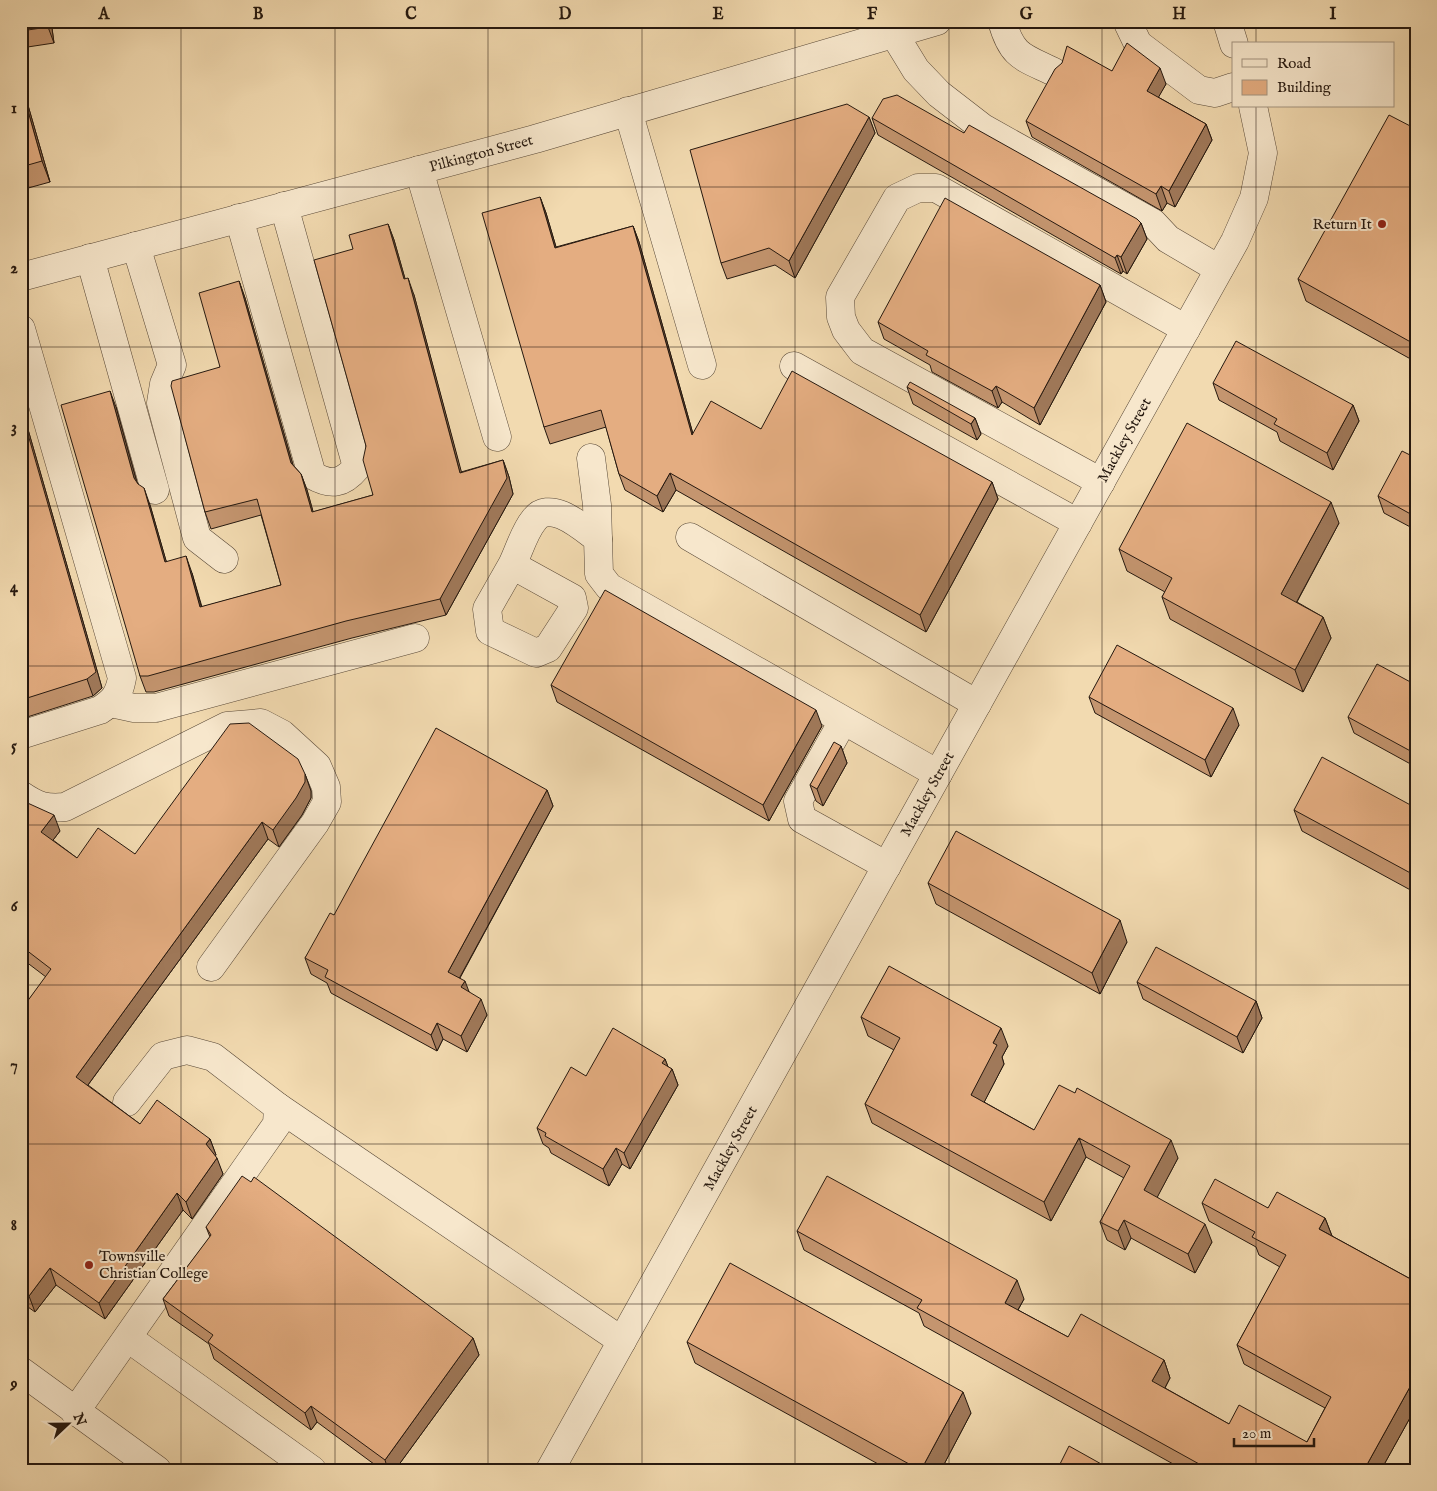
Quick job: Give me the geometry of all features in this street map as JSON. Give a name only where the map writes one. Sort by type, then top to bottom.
[{"type":"street","name":"Pilkington Street","points":[[21,277],[628,112],[938,21]]},
{"type":"street","points":[[1002,21],[1008,41],[1020,55],[1054,72]]},
{"type":"street","points":[[1126,21],[1138,44],[1199,90],[1215,93],[1232,88]]},
{"type":"street","points":[[1227,21],[1233,42]]},
{"type":"street","points":[[894,34],[916,70],[939,94],[982,128],[1153,224],[1168,239],[1219,269]]},
{"type":"street","name":"Mackley Street","points":[[550,1470],[1235,241],[1254,198],[1263,154],[1253,108]]},
{"type":"street","points":[[628,112],[702,365]]},
{"type":"street","points":[[419,170],[497,437]]},
{"type":"street","points":[[1101,482],[862,351],[846,330],[841,317],[840,297],[897,198],[918,188],[936,188],[1186,330]]},
{"type":"street","points":[[239,218],[312,475],[323,481],[333,483],[343,481],[357,467],[284,206]]},
{"type":"street","points":[[136,246],[172,365],[164,384],[161,403],[198,538],[224,559]]},
{"type":"street","points":[[90,258],[155,490]]},
{"type":"street","points":[[21,330],[122,678],[119,693],[111,703],[86,716],[21,735]]},
{"type":"street","points":[[794,366],[1078,523]]},
{"type":"street","points":[[591,458],[597,505],[598,574],[609,588],[938,774]]},
{"type":"street","points":[[512,565],[534,519],[543,513],[555,512],[579,525],[598,539]]},
{"type":"street","points":[[690,537],[977,704]]},
{"type":"street","points":[[111,703],[134,708],[156,708],[415,638]]},
{"type":"street","points":[[843,721],[798,801],[799,810],[802,819],[887,866]]},
{"type":"street","points":[[21,795],[34,804],[46,808],[65,807],[227,726],[261,723],[282,734],[304,752],[317,766],[326,787],[327,802],[315,823],[210,967]]},
{"type":"street","points":[[127,1102],[163,1056],[187,1050],[213,1057],[278,1107],[622,1341]]},
{"type":"street","points":[[75,1412],[261,1150],[277,1124],[278,1107]]},
{"type":"street","points":[[128,1338],[312,1470]]},
{"type":"street","points":[[21,1371],[157,1470]]},
{"type":"building","points":[[21,21],[48,21],[48,27],[21,31]]},
{"type":"building","points":[[1127,43],[1160,68],[1147,91],[1206,124],[1169,191],[1161,186],[1156,194],[1026,121],[1055,69],[1062,63],[1067,46],[1112,71]]},
{"type":"building","points":[[21,86],[42,161],[21,167]]},
{"type":"building","points":[[897,95],[964,133],[969,125],[1137,219],[1141,223],[1121,257],[1117,255],[1115,258],[872,118],[883,99]]},
{"type":"building","points":[[847,104],[869,117],[789,261],[769,248],[721,263],[690,150]]},
{"type":"building","name":"Return It","points":[[1389,115],[1416,129],[1416,345],[1298,279]]},
{"type":"building","points":[[540,197],[555,248],[633,226],[692,435],[711,401],[761,429],[792,371],[992,482],[920,615],[670,473],[657,496],[619,474],[601,410],[544,427],[482,213]]},
{"type":"building","points":[[945,198],[1100,285],[1034,408],[996,386],[992,391],[926,355],[928,351],[878,322]]},
{"type":"building","points":[[388,224],[404,279],[408,278],[460,473],[503,460],[507,478],[440,599],[346,621],[148,676],[140,676],[61,405],[110,391],[134,478],[144,488],[165,562],[186,556],[200,607],[281,585],[257,499],[205,512],[171,386],[172,381],[220,367],[199,293],[239,281],[291,463],[301,474],[312,512],[373,495],[363,460],[366,446],[314,260],[353,249],[349,235]]},
{"type":"building","points":[[1236,341],[1353,405],[1327,453],[1274,424],[1277,419],[1213,383]]},
{"type":"building","points":[[910,382],[975,418],[971,424],[907,387]]},
{"type":"building","points":[[21,410],[96,672],[87,679],[21,700]]},
{"type":"building","points":[[1187,423],[1331,502],[1281,594],[1323,617],[1295,670],[1162,597],[1172,578],[1119,549]]},
{"type":"building","points":[[1402,451],[1416,458],[1416,517],[1378,496]]},
{"type":"building","points":[[605,590],[816,710],[763,805],[551,685]]},
{"type":"building","points":[[1117,645],[1233,708],[1205,760],[1089,697]]},
{"type":"building","points":[[1377,664],[1416,685],[1416,754],[1348,717]]},
{"type":"building","points":[[249,723],[298,759],[305,774],[305,782],[273,830],[262,822],[76,1077],[140,1124],[157,1100],[210,1139],[206,1144],[217,1158],[186,1202],[177,1193],[99,1303],[50,1268],[29,1296],[21,1290],[21,1010],[51,969],[21,946],[21,800],[54,815],[41,832],[77,858],[98,828],[135,854],[230,724]]},
{"type":"building","points":[[436,728],[547,790],[448,972],[465,981],[461,987],[481,999],[461,1036],[437,1023],[431,1035],[325,977],[328,970],[305,958],[330,913],[334,915]]},
{"type":"building","points":[[834,742],[841,746],[817,789],[810,785]]},
{"type":"building","points":[[1322,757],[1416,808],[1416,876],[1294,810]]},
{"type":"building","points":[[956,831],[1120,920],[1092,973],[928,883]]},
{"type":"building","points":[[1156,947],[1256,1001],[1237,1037],[1137,982]]},
{"type":"building","points":[[889,966],[1001,1028],[993,1043],[997,1045],[971,1095],[1034,1130],[1059,1085],[1075,1093],[1077,1088],[1171,1140],[1144,1190],[1205,1224],[1188,1254],[1124,1220],[1118,1231],[1100,1222],[1130,1166],[1079,1138],[1044,1202],[865,1104],[900,1038],[861,1017]]},
{"type":"building","points":[[613,1028],[665,1059],[662,1063],[672,1069],[624,1153],[616,1148],[603,1169],[545,1136],[546,1133],[537,1128],[571,1067],[586,1076]]},
{"type":"building","points":[[242,1176],[251,1182],[254,1177],[473,1338],[385,1460],[311,1406],[305,1413],[208,1342],[213,1335],[163,1299],[211,1235],[206,1227]]},
{"type":"building","points":[[827,1176],[1017,1280],[1005,1303],[1068,1337],[1081,1314],[1164,1360],[1152,1381],[1229,1424],[1239,1405],[1307,1442],[1331,1397],[1237,1345],[1286,1255],[1252,1237],[1255,1232],[1202,1203],[1215,1179],[1268,1208],[1277,1192],[1325,1218],[1319,1229],[1416,1282],[1416,1376],[1364,1470],[1210,1470],[917,1308],[922,1300],[797,1231]]},
{"type":"building","points":[[730,1263],[963,1392],[921,1470],[687,1342]]},
{"type":"building","points":[[1069,1446],[1112,1470],[1057,1470]]},
{"type":"place","name":"Return It","points":[[1382,224]]},
{"type":"place","name":"Townsville Christian College","points":[[89,1265]]}]
